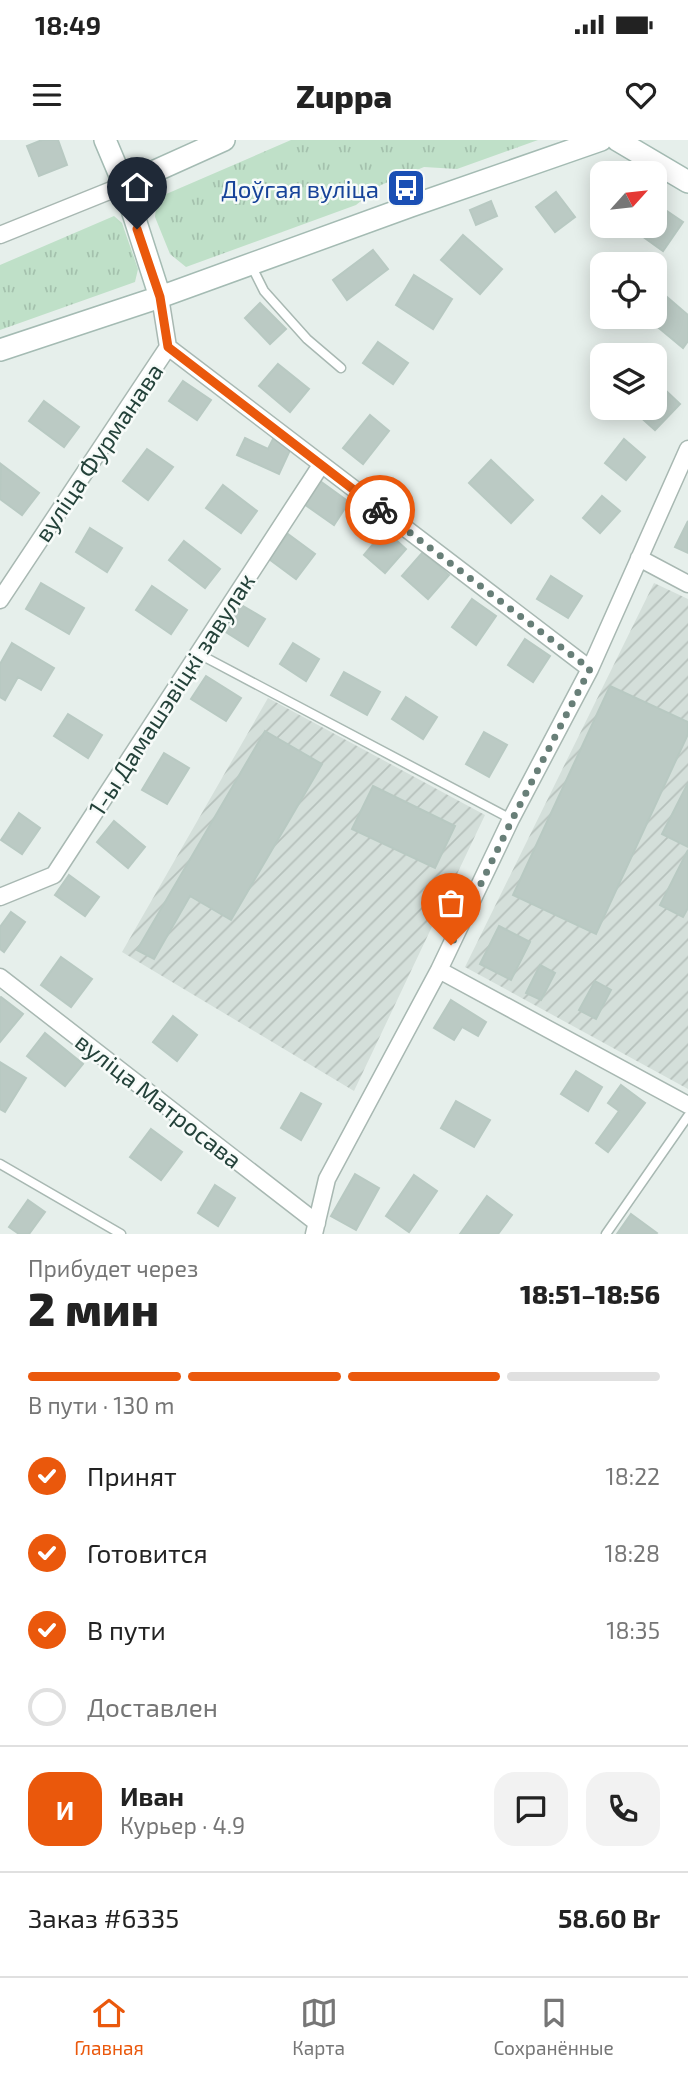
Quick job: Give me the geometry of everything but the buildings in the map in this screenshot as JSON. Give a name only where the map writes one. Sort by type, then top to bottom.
[{"type":"main road","points":[[105,140],[124,185],[160,297]]},
{"type":"main road","points":[[124,185],[224,140]]},
{"type":"main road","points":[[0,350],[160,297],[601,140]]},
{"type":"main road","points":[[617,140],[688,181]]},
{"type":"street","points":[[0,235],[124,185]]},
{"type":"street","name":"вуліца Фурманава","points":[[0,600],[168,347],[160,297]]},
{"type":"street","points":[[168,347],[590,669]]},
{"type":"street","points":[[316,1228],[327,1179],[439,971],[512,820],[590,669],[688,449]]},
{"type":"street","name":"1-ы Дамашэвіцкі завулак","points":[[0,897],[54,875],[321,465]]},
{"type":"street","points":[[639,558],[688,584]]},
{"type":"street","points":[[439,971],[688,1105]]},
{"type":"street","name":"вуліца Матросава","points":[[0,977],[316,1228]]},
{"type":"lane","points":[[251,265],[264,290],[307,339],[341,368]]},
{"type":"lane","points":[[197,653],[512,820]]},
{"type":"lane","points":[[606,1234],[688,1116]]},
{"type":"lane","points":[[0,1164],[121,1234]]},
{"type":"shaded area","points":[[654,583],[688,599],[688,1089],[465,967]]},
{"type":"shaded area","points":[[268,698],[485,815],[354,1091],[122,952]]},
{"type":"green space","points":[[291,140],[538,140],[457,169],[424,167],[381,185],[356,205],[186,267],[170,254],[155,217],[157,198]]},
{"type":"green space","points":[[114,216],[122,223],[138,269],[135,282],[0,330],[0,265]]},
{"type":"way so far","points":[[380,510],[590,669],[451,945]]},
{"type":"place","name":"Доўгая вуліца","points":[[406,188]]},
{"type":"route","points":[[137,229],[160,297],[168,347],[380,510]]}]
